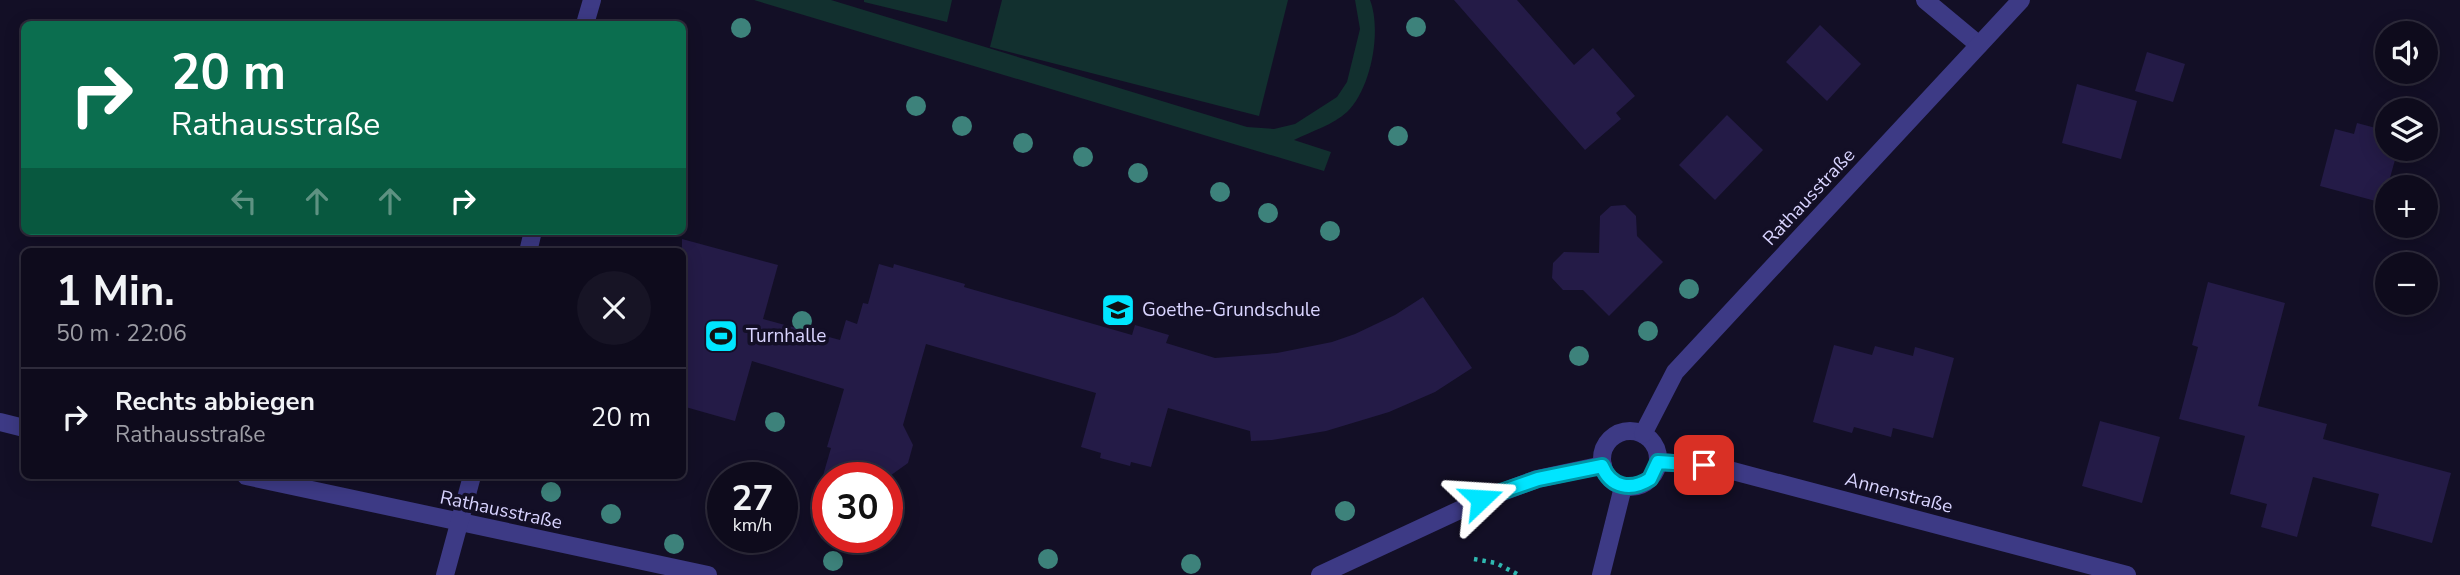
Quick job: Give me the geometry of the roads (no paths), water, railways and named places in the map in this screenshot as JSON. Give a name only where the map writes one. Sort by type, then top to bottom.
[{"type":"street","points":[[586,21],[592,0]]},
{"type":"street","points":[[1925,0],[1979,45]]},
{"type":"street","name":"Rathausstraße","points":[[1643,434],[1675,372],[2021,0]]},
{"type":"street","points":[[0,422],[21,427]]},
{"type":"street","points":[[1634,431],[1643,434],[1656,448],[1658,462],[1650,479],[1632,488],[1610,479],[1602,466],[1604,447],[1616,434],[1634,431]]},
{"type":"street","name":"Annenstraße","points":[[1658,462],[1720,468],[2127,575]]},
{"type":"street","points":[[1320,575],[1481,499],[1538,479],[1602,466]]},
{"type":"street","name":"Rathausstraße","points":[[260,479],[708,575]]},
{"type":"street","points":[[445,575],[471,479]]},
{"type":"street","points":[[1601,575],[1623,486]]},
{"type":"place","name":"Goethe-Grundschule","points":[[1118,310]]},
{"type":"place","name":"Turnhalle","points":[[721,336]]}]
